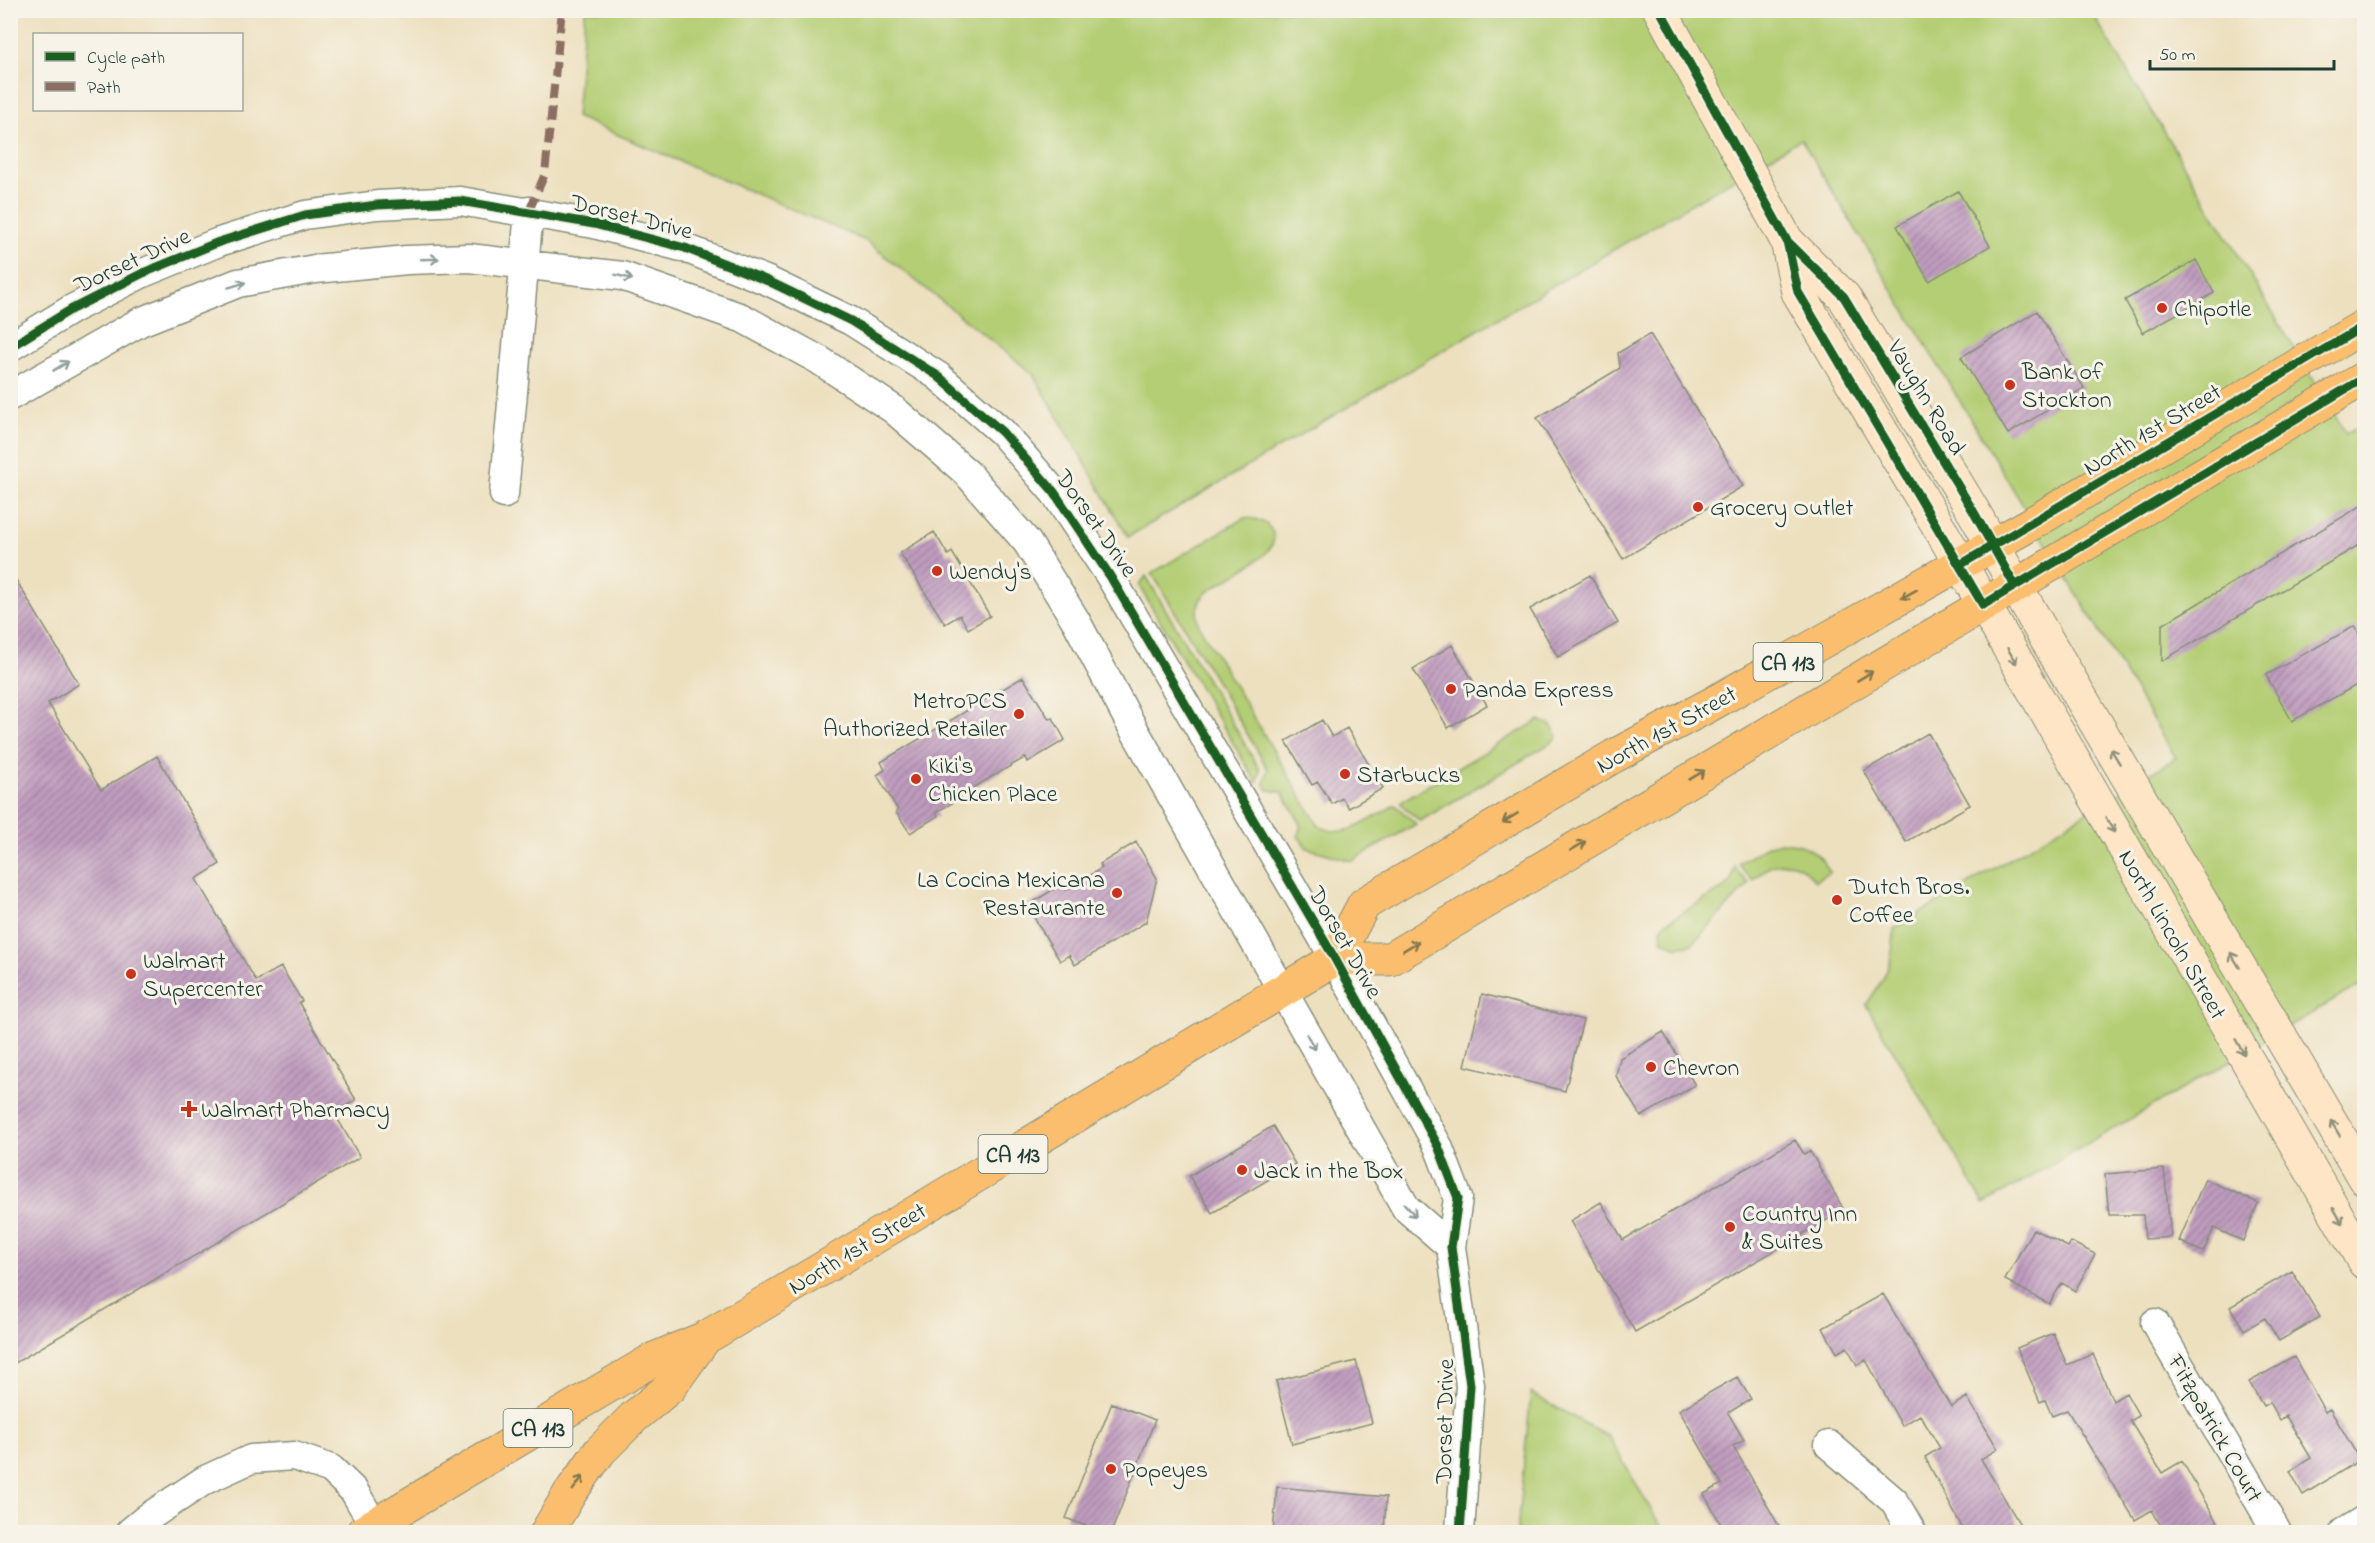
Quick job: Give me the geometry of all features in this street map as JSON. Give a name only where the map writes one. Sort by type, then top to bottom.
[{"type":"main road","name":"North 1st Street","points":[[372,1530],[654,1359],[705,1338],[915,1214],[1335,959],[1364,904],[1614,756],[1708,706],[1993,546],[2364,326]]},
{"type":"main road","name":"CA 113","points":[[1335,959],[1390,958],[2364,378]]},
{"type":"main road","name":"CA 113","points":[[547,1533],[570,1493],[600,1452],[633,1417],[669,1388],[705,1338]]},
{"type":"street","name":"Vaughn Road","points":[[1660,10],[1787,241],[1798,292],[1983,605]]},
{"type":"street","name":"Dorset Drive","points":[[10,347],[72,309],[143,273],[219,242],[305,215],[377,205],[460,201],[594,224],[685,248],[768,281],[851,321],[938,376],[1002,432],[1054,492],[1110,576],[1335,959],[1438,1146],[1458,1198],[1451,1247],[1470,1385],[1460,1533]]},
{"type":"street","points":[[504,494],[529,212]]},
{"type":"street","name":"Vaughn Road","points":[[1787,241],[1844,297],[2015,586]]},
{"type":"street","points":[[10,396],[140,322],[238,283],[315,270],[407,260],[470,258],[622,276],[742,318],[819,360],[893,409],[967,472],[1027,542],[1076,621],[1128,719],[1406,1208],[1451,1247]]},
{"type":"street","name":"North Lincoln Street","points":[[2015,586],[2364,1178]]},
{"type":"street","name":"North Lincoln Street","points":[[1983,605],[2364,1262]]},
{"type":"street","name":"Fitzpatrick Court","points":[[2155,1323],[2277,1533]]},
{"type":"street","points":[[1829,1445],[1894,1502],[1912,1533]]},
{"type":"street","points":[[130,1533],[147,1518],[205,1480],[250,1459],[294,1456],[331,1469],[354,1491],[372,1530]]},
{"type":"street","points":[[2344,1533],[2364,1520]]},
{"type":"green space","points":[[585,11],[2091,11],[2346,434],[2364,424],[2364,983],[1984,1204],[1866,1005],[1879,986],[1890,962],[1894,929],[2176,758],[1801,139],[1128,537],[1033,374],[866,241],[576,117]]},
{"type":"green space","points":[[1244,518],[1255,519],[1266,524],[1273,534],[1272,545],[1252,564],[1204,595],[1197,609],[1199,626],[1318,825],[1328,830],[1348,830],[1358,827],[1395,805],[1416,824],[1352,861],[1307,848],[1298,836],[1301,824],[1282,792],[1268,790],[1264,783],[1268,769],[1152,573]]},
{"type":"green space","points":[[1146,576],[1260,770],[1257,783],[1139,586]]},
{"type":"green space","points":[[1539,720],[1551,725],[1558,736],[1551,743],[1420,821],[1400,802]]},
{"type":"green space","points":[[1781,842],[1804,846],[1821,859],[1830,872],[1815,881],[1801,867],[1793,864],[1777,864],[1753,880],[1743,871],[1739,863],[1769,845]]},
{"type":"green space","points":[[1735,866],[1749,884],[1692,944],[1677,947],[1662,940],[1661,928],[1665,923],[1727,886]]},
{"type":"green space","points":[[1531,1393],[1609,1437],[1664,1532],[1517,1532]]},
{"type":"building","points":[[1958,191],[1990,246],[1929,281],[1897,226]]},
{"type":"building","points":[[2196,260],[2214,293],[2143,333],[2125,300]]},
{"type":"building","points":[[2037,311],[2084,388],[2008,434],[1961,357]]},
{"type":"building","points":[[1650,334],[1743,486],[1623,559],[1537,418],[1620,368],[1618,353]]},
{"type":"building","points":[[2364,504],[2364,542],[2162,661],[2162,625]]},
{"type":"building","name":"Wendy's","points":[[934,532],[948,555],[952,552],[990,616],[968,629],[960,615],[945,624],[900,553]]},
{"type":"building","name":"Walmart Supercenter","points":[[10,570],[79,684],[48,703],[101,790],[157,756],[220,864],[196,879],[256,981],[281,967],[302,1001],[299,1003],[356,1100],[334,1113],[360,1157],[10,1366]]},
{"type":"building","points":[[1590,575],[1618,623],[1558,657],[1530,609]]},
{"type":"building","points":[[2355,626],[2364,644],[2364,681],[2292,721],[2266,675]]},
{"type":"building","points":[[1452,645],[1487,705],[1448,728],[1413,669]]},
{"type":"building","points":[[1023,677],[1049,719],[1053,718],[1065,740],[1028,762],[1026,757],[974,787],[975,790],[936,812],[938,816],[910,833],[877,775],[885,770],[881,762]]},
{"type":"building","points":[[1322,720],[1332,737],[1347,728],[1383,788],[1349,808],[1342,798],[1332,804],[1318,782],[1312,785],[1286,741]]},
{"type":"building","points":[[1928,733],[1970,805],[1906,842],[1864,771]]},
{"type":"building","points":[[1136,842],[1157,878],[1146,922],[1075,965],[1069,955],[1060,961],[1027,906],[1062,884],[1066,890],[1102,868],[1100,864]]},
{"type":"building","points":[[1482,994],[1583,1020],[1565,1091],[1465,1066]]},
{"type":"building","name":"Chevron","points":[[1663,1032],[1695,1085],[1641,1117],[1616,1076],[1620,1058]]},
{"type":"building","name":"Jack in the Box","points":[[1273,1126],[1295,1164],[1212,1213],[1189,1176]]},
{"type":"building","name":"Country Inn & Suites","points":[[1795,1140],[1804,1154],[1810,1151],[1844,1210],[1635,1332],[1570,1221],[1601,1202],[1623,1240]]},
{"type":"building","points":[[2164,1169],[2171,1237],[2145,1239],[2143,1215],[2109,1215],[2105,1174]]},
{"type":"building","points":[[2205,1179],[2258,1203],[2243,1241],[2214,1228],[2203,1252],[2179,1241]]},
{"type":"building","points":[[2033,1229],[2068,1247],[2071,1242],[2095,1254],[2075,1291],[2062,1283],[2049,1304],[2005,1280]]},
{"type":"building","points":[[2292,1271],[2320,1317],[2279,1341],[2265,1318],[2244,1330],[2230,1307]]},
{"type":"building","points":[[1883,1294],[1951,1407],[1967,1397],[1998,1449],[1981,1459],[2025,1533],[1965,1533],[1925,1457],[1940,1448],[1920,1415],[1902,1426],[1866,1360],[1857,1365],[1847,1347],[1837,1353],[1823,1328]]},
{"type":"building","points":[[2053,1333],[2067,1365],[2093,1354],[2113,1401],[2126,1393],[2139,1416],[2130,1421],[2162,1473],[2182,1461],[2223,1533],[2165,1533],[2152,1510],[2135,1520],[2067,1410],[2052,1416],[2045,1400],[2040,1402],[2017,1348]]},
{"type":"building","points":[[2294,1357],[2325,1412],[2330,1409],[2360,1460],[2303,1495],[2290,1471],[2311,1458],[2286,1416],[2280,1420],[2270,1402],[2263,1406],[2249,1382]]},
{"type":"building","points":[[1356,1361],[1372,1423],[1292,1444],[1276,1381]]},
{"type":"building","points":[[1737,1377],[1751,1399],[1728,1413],[1744,1440],[1733,1446],[1783,1533],[1726,1533],[1704,1494],[1722,1484],[1679,1410]]},
{"type":"building","name":"Popeyes","points":[[1112,1403],[1155,1420],[1111,1533],[1103,1533],[1066,1518]]},
{"type":"building","points":[[1277,1487],[1386,1497],[1384,1533],[1273,1533]]},
{"type":"marked path","points":[[529,211],[545,174],[562,10]]},
{"type":"cycle path","points":[[1660,10],[1787,241],[1798,292],[1983,605],[2364,378]]},
{"type":"cycle path","points":[[10,347],[72,309],[143,273],[219,242],[305,215],[377,205],[460,201],[594,224],[685,248],[768,281],[851,321],[938,376],[1002,432],[1054,492],[1110,576],[1335,959],[1438,1146],[1458,1198],[1451,1247],[1470,1385],[1460,1532]]},
{"type":"cycle path","points":[[1787,241],[1844,297],[1972,509],[2015,586]]},
{"type":"cycle path","points":[[1960,565],[2364,326]]},
{"type":"place","name":"Chipotle","points":[[2162,308]]},
{"type":"place","name":"Bank of Stockton","points":[[2010,385]]},
{"type":"place","name":"Grocery Outlet","points":[[1698,507]]},
{"type":"place","name":"Wendy's","points":[[937,571]]},
{"type":"place","name":"Panda Express","points":[[1451,689]]},
{"type":"place","name":"MetroPCS Authorized Retailer","points":[[1019,714]]},
{"type":"place","name":"Starbucks","points":[[1345,774]]},
{"type":"place","name":"Kiki's Chicken Place","points":[[916,779]]},
{"type":"place","name":"La Cocina Mexicana Restaurante","points":[[1117,893]]},
{"type":"place","name":"Dutch Bros. Coffee","points":[[1837,900]]},
{"type":"place","name":"Walmart Supercenter","points":[[131,974]]},
{"type":"place","name":"Chevron","points":[[1651,1067]]},
{"type":"place","name":"Walmart Pharmacy","points":[[189,1109]]},
{"type":"place","name":"Jack in the Box","points":[[1242,1170]]},
{"type":"place","name":"Country Inn & Suites","points":[[1730,1227]]},
{"type":"place","name":"Popeyes","points":[[1111,1469]]}]
